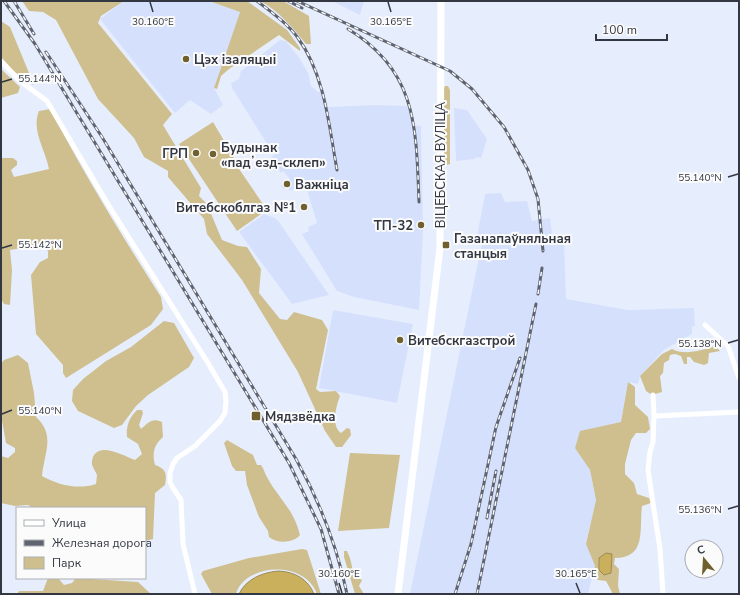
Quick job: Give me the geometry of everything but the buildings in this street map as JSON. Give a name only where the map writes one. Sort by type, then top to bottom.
[{"type":"main road","name":"ВІЦЕБСКАЯ ВУЛІЦА","points":[[398,594],[432,318],[441,228],[441,1]]},
{"type":"street","points":[[1,61],[20,80],[47,101],[109,206],[208,362],[225,392],[225,413],[220,421],[195,446],[177,458],[170,473],[170,482],[182,500],[183,544],[195,594]]},
{"type":"street","points":[[705,326],[728,346],[739,378]]},
{"type":"street","points":[[653,396],[653,442],[648,470],[652,486],[660,549],[663,594]]},
{"type":"street","points":[[654,416],[739,412]]},
{"type":"shaded area","points":[[124,1],[209,1],[240,12],[214,88],[223,105],[211,114],[190,100],[175,113],[100,19]]},
{"type":"shaded area","points":[[332,1],[364,1],[360,15]]},
{"type":"shaded area","points":[[280,40],[286,41],[300,59],[308,73],[311,86],[318,92],[324,91],[328,107],[376,105],[407,106],[413,125],[421,126],[423,232],[419,310],[354,297],[337,291],[302,234],[309,231],[308,227],[317,223],[305,183],[290,191],[287,187],[283,189],[281,185],[290,179],[283,171],[280,173],[279,169],[275,172],[267,161],[274,155],[232,88],[231,83],[239,79],[241,71]]},
{"type":"shaded area","points":[[454,108],[467,110],[487,139],[481,158],[476,157],[475,159],[456,161]]},
{"type":"shaded area","points":[[501,193],[505,202],[527,201],[532,221],[550,218],[552,234],[564,242],[566,299],[628,310],[694,308],[695,326],[692,327],[692,334],[665,349],[640,376],[638,384],[628,382],[621,422],[575,448],[590,470],[596,500],[586,543],[595,566],[588,594],[410,594],[483,238],[477,236],[485,194]]},
{"type":"shaded area","points":[[264,214],[275,218],[279,222],[329,295],[292,304],[239,232]]},
{"type":"shaded area","name":"Витебскгазстрой","points":[[333,310],[413,324],[397,403],[319,388]]},
{"type":"shaded area","points":[[606,553],[612,554],[611,573],[604,575],[599,570],[599,558]]},
{"type":"shaded area","points":[[279,571],[296,575],[305,580],[314,594],[239,594],[246,584],[256,577]]},
{"type":"green space","points":[[22,1],[124,1],[101,16],[98,23],[172,114],[163,125],[201,188],[199,196],[207,204],[222,240],[238,246],[247,247],[261,269],[259,293],[280,319],[287,320],[294,312],[322,320],[328,330],[316,389],[320,392],[336,391],[340,396],[335,416],[336,426],[341,433],[347,428],[350,429],[351,435],[342,447],[336,447],[325,431],[298,372],[242,280],[207,234],[204,219],[168,177],[168,171],[144,157],[134,138],[98,99],[56,20],[43,12],[29,11]]},
{"type":"green space","points":[[209,1],[247,1],[287,30],[300,48],[300,51],[279,35],[229,69],[221,76],[217,89],[214,88],[240,12]]},
{"type":"green space","points":[[260,1],[283,1],[309,16],[311,44],[306,44],[279,14]]},
{"type":"green space","points":[[1,21],[10,27],[33,85],[12,70],[1,57]]},
{"type":"green space","points":[[1,69],[20,87],[18,93],[1,98]]},
{"type":"green space","points":[[445,86],[448,86],[450,90],[450,164],[447,165],[444,158],[442,93]]},
{"type":"green space","points":[[50,109],[76,157],[161,297],[163,309],[151,325],[66,378],[63,373],[63,365],[36,334],[31,275],[40,262],[48,258],[48,251],[41,245],[10,250],[12,270],[10,305],[4,304],[1,299],[1,158],[13,158],[17,161],[17,165],[11,170],[14,177],[49,169],[38,132],[37,118],[39,111]]},
{"type":"green space","points":[[213,122],[236,161],[235,163],[267,210],[237,231],[179,144]]},
{"type":"green space","points":[[164,321],[174,323],[194,358],[189,367],[148,395],[136,406],[122,425],[114,428],[78,411],[72,401],[73,390],[83,379],[106,361],[131,347]]},
{"type":"green space","points":[[715,346],[720,351],[709,353],[708,363],[704,365],[694,362],[690,357],[687,357],[687,364],[684,364],[681,356],[675,354],[670,355],[669,360],[664,363],[663,373],[660,376],[662,392],[652,395],[646,391],[640,376],[662,354],[672,349],[688,352],[699,351]]},
{"type":"green space","points":[[18,355],[28,363],[34,393],[36,417],[46,431],[47,445],[42,476],[48,479],[68,486],[82,487],[96,484],[97,475],[92,466],[92,459],[98,452],[108,450],[135,460],[142,454],[138,444],[127,437],[129,422],[137,410],[142,410],[143,413],[139,425],[141,429],[153,420],[162,422],[163,437],[154,450],[154,457],[155,465],[164,470],[166,474],[166,481],[165,485],[155,493],[153,539],[146,541],[146,507],[31,507],[28,505],[15,506],[1,503],[1,456],[8,458],[15,452],[15,448],[6,443],[1,415],[1,364],[4,360]]},
{"type":"green space","points":[[628,382],[635,387],[635,405],[648,417],[650,429],[646,433],[636,433],[631,440],[625,464],[625,474],[634,483],[637,494],[649,498],[651,503],[642,506],[641,533],[637,548],[625,557],[615,558],[614,564],[619,569],[618,586],[620,594],[613,594],[606,581],[598,580],[593,576],[595,566],[586,544],[596,500],[590,470],[575,448],[580,431],[621,422]]},
{"type":"green space","points":[[227,440],[253,455],[257,465],[261,465],[294,519],[300,535],[297,538],[290,541],[281,542],[269,537],[268,531],[259,517],[247,485],[245,471],[236,471],[232,466],[224,443]]},
{"type":"green space","points":[[350,453],[400,455],[389,528],[338,531]]},
{"type":"green space","points":[[302,549],[307,550],[321,594],[317,594],[310,583],[300,575],[288,571],[275,570],[250,576],[241,584],[236,594],[212,594],[201,574],[203,571],[249,558]]},
{"type":"green space","points":[[344,551],[347,551],[350,558],[354,575],[362,580],[359,586],[364,594],[355,594],[344,557]]},
{"type":"green space","points":[[48,579],[59,579],[64,585],[72,583],[75,579],[92,579],[138,582],[151,594],[17,594],[19,591],[43,591]]},
{"type":"railway","points":[[4,1],[35,44],[289,463],[321,529],[339,594]]},
{"type":"railway","points":[[14,1],[34,34]]},
{"type":"railway","points":[[257,1],[289,27],[307,52],[325,101],[337,170]]},
{"type":"railway","points":[[288,1],[302,8]]},
{"type":"railway","points":[[297,1],[450,71],[472,89],[504,127],[528,170],[538,199],[543,251]]},
{"type":"railway","points":[[348,29],[371,45],[388,63],[400,83],[409,104],[414,126],[419,202]]},
{"type":"railway","points":[[46,52],[102,137],[305,475],[327,525],[347,594]]},
{"type":"railway","points":[[538,294],[542,268]]},
{"type":"railway","points":[[477,594],[536,304]]},
{"type":"railway","points":[[455,594],[471,544],[496,427],[520,358]]},
{"type":"railway","points":[[487,518],[496,471]]},
{"type":"place","name":"Цэх ізаляцыі","points":[[186,59]]},
{"type":"place","name":"ГРП","points":[[196,153]]},
{"type":"place","name":"Будынак «падʼезд-склеп»","points":[[213,154]]},
{"type":"place","name":"Важніца","points":[[287,184]]},
{"type":"place","name":"Витебскоблгаз №1","points":[[304,207]]},
{"type":"place","name":"ТП-32","points":[[421,225]]},
{"type":"place","name":"Газанапаўняльная станцыя","points":[[446,245]]},
{"type":"place","name":"Витебскгазстрой","points":[[400,340]]},
{"type":"place","name":"Мядзвёдка","points":[[256,416]]}]
